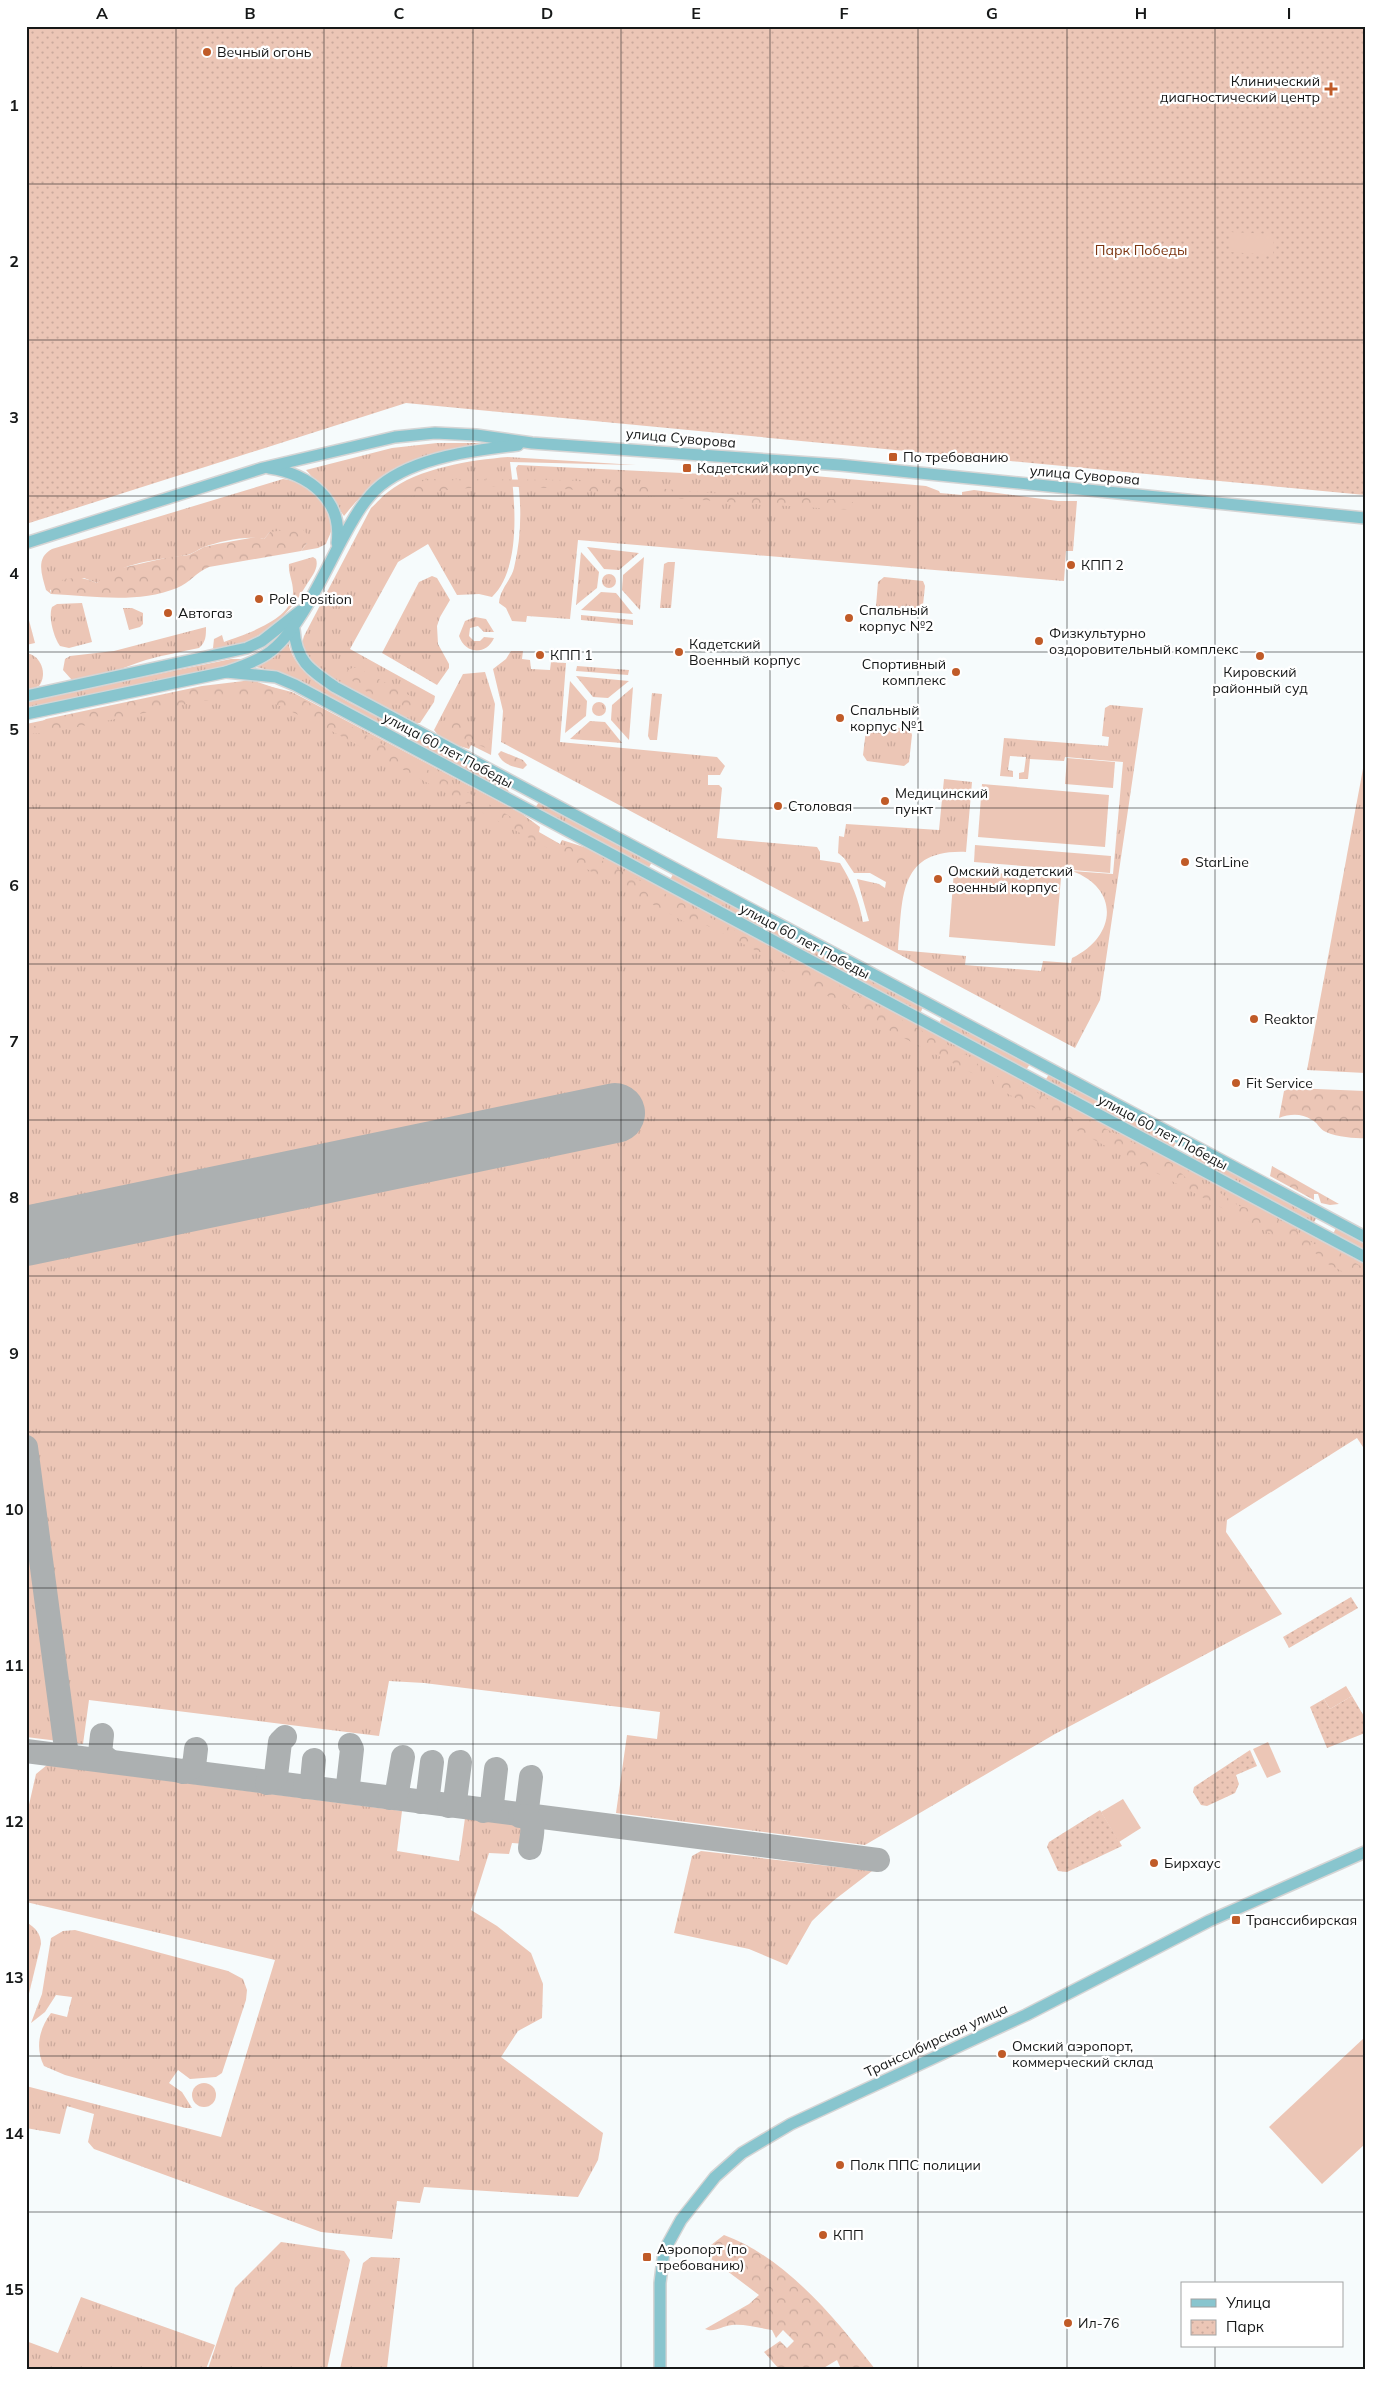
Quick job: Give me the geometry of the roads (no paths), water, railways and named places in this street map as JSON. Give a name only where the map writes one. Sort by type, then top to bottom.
[{"type":"main road","points":[[26,543],[263,468],[395,437],[435,433],[476,435],[532,443]]},
{"type":"main road","points":[[26,714],[226,672],[268,654],[294,629],[336,550],[367,498],[381,484],[397,475],[429,462],[468,451],[532,443]]},
{"type":"main road","name":"улица Суворова","points":[[532,443],[840,465],[1365,518]]},
{"type":"main road","points":[[263,468],[285,471],[300,476],[317,489],[337,516],[339,531],[336,550]]},
{"type":"main road","points":[[26,696],[247,648],[262,641],[304,608]]},
{"type":"main road","name":"улица 60 лет Победы","points":[[294,629],[296,648],[300,657],[309,668],[335,687],[1365,1237]]},
{"type":"main road","name":"улица 60 лет Победы","points":[[226,672],[276,677],[295,685],[1365,1257]]},
{"type":"main road","points":[[394,738],[402,723]]},
{"type":"main road","points":[[521,806],[529,791]]},
{"type":"main road","points":[[657,879],[665,864]]},
{"type":"main road","points":[[1032,1079],[1040,1064]]},
{"type":"main road","points":[[1320,1233],[1328,1218]]},
{"type":"main road","name":"Транссибирская улица","points":[[660,2369],[660,2283],[664,2251],[681,2220],[715,2177],[742,2153],[791,2124],[1026,2015],[1209,1921],[1365,1852]]},
{"type":"place","name":"Вечный огонь","points":[[207,52]]},
{"type":"place","name":"Клинический диагностический центр","points":[[1331,89]]},
{"type":"place","name":"По требованию","points":[[893,457]]},
{"type":"place","name":"Кадетский корпус","points":[[687,468]]},
{"type":"place","name":"КПП 2","points":[[1071,565]]},
{"type":"place","name":"Pole Position","points":[[259,599]]},
{"type":"place","name":"Автогаз","points":[[168,613]]},
{"type":"place","name":"Спальный корпус №2","points":[[849,618]]},
{"type":"place","name":"Физкультурно оздоровительный комплекс","points":[[1039,641]]},
{"type":"place","name":"Кадетский Военный корпус","points":[[679,652]]},
{"type":"place","name":"КПП 1","points":[[540,655]]},
{"type":"place","name":"Кировский районный суд","points":[[1260,656]]},
{"type":"place","name":"Спортивный комплекс","points":[[956,672]]},
{"type":"place","name":"Спальный корпус №1","points":[[840,718]]},
{"type":"place","name":"Медицинский пункт","points":[[885,801]]},
{"type":"place","name":"Столовая","points":[[778,806]]},
{"type":"place","name":"StarLine","points":[[1185,862]]},
{"type":"place","name":"Омский кадетский военный корпус","points":[[938,879]]},
{"type":"place","name":"Reaktor","points":[[1254,1019]]},
{"type":"place","name":"Fit Service","points":[[1236,1083]]},
{"type":"place","name":"Бирхаус","points":[[1154,1863]]},
{"type":"place","name":"Транссибирская","points":[[1236,1920]]},
{"type":"place","name":"Омский аэропорт, коммерческий склад","points":[[1002,2054]]},
{"type":"place","name":"Полк ППС полиции","points":[[840,2165]]},
{"type":"place","name":"КПП","points":[[823,2235]]},
{"type":"place","name":"Аэропорт (по требованию)","points":[[647,2257]]},
{"type":"place","name":"Ил-76","points":[[1068,2323]]},
{"type":"park label","name":"Парк Победы","points":[[1141,250]]}]
